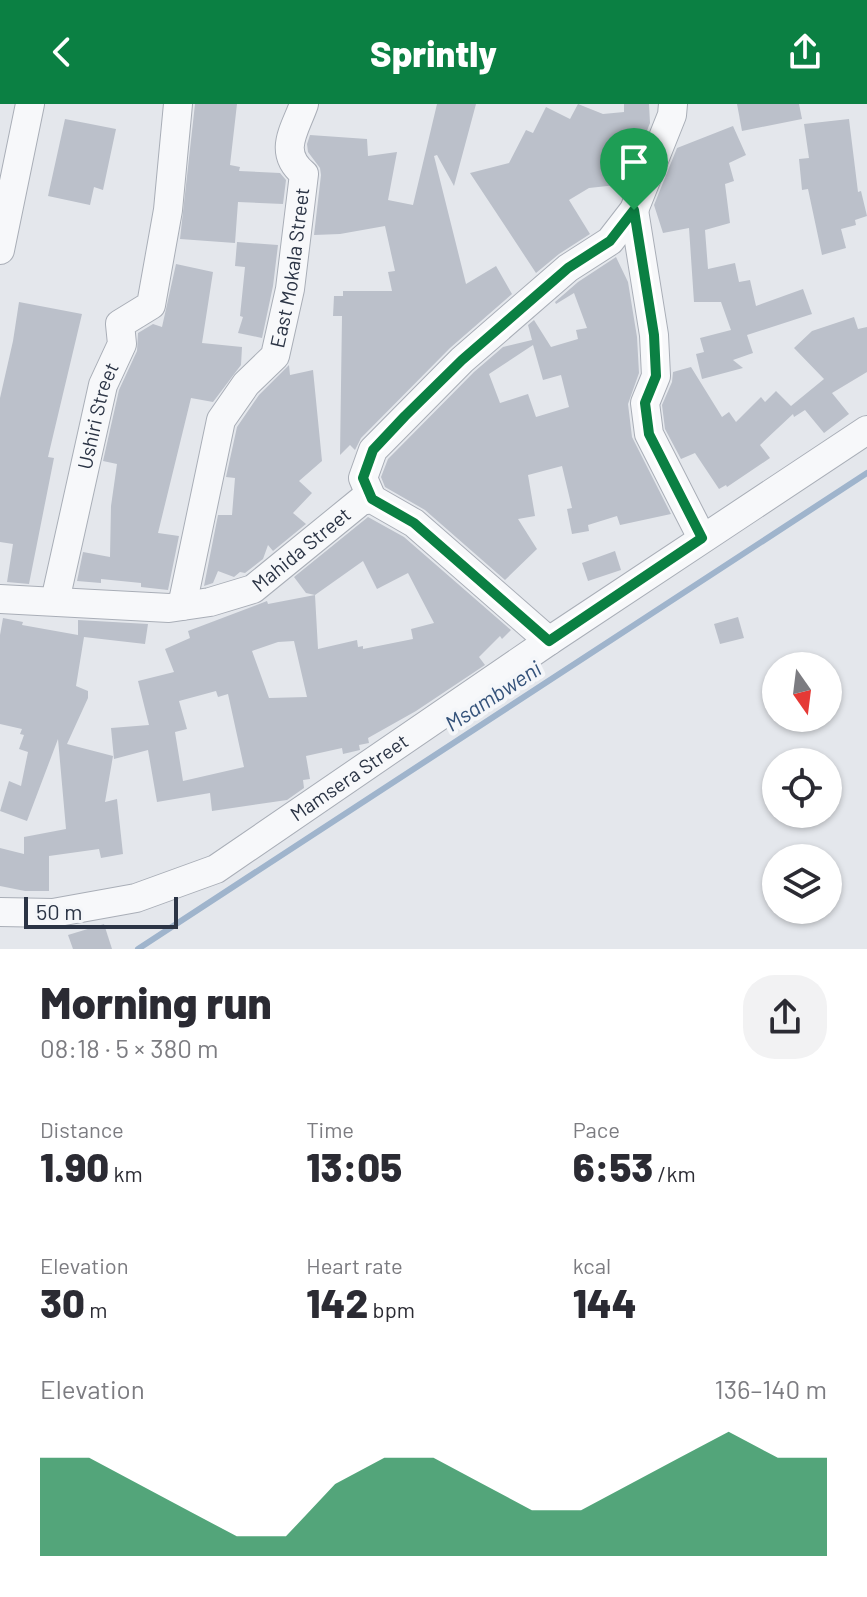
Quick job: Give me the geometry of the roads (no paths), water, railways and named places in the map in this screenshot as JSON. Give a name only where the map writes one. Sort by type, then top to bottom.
[{"type":"street","points":[[0,250],[30,104]]},
{"type":"street","name":"Ushiri Street","points":[[55,601],[103,385],[122,344],[120,324],[151,305],[168,210],[178,104]]},
{"type":"street","name":"East Mokala Street","points":[[182,606],[221,420],[246,384],[275,356],[290,289],[304,174],[294,166],[289,155],[289,143],[304,104]]},
{"type":"street","points":[[372,499],[363,478],[373,450],[462,360],[568,268],[610,241],[634,210],[672,115],[673,104]]},
{"type":"street","points":[[634,210],[654,335],[656,376],[645,403],[649,434],[702,538]]},
{"type":"street","name":"Mamsera Street","points":[[0,912],[53,913],[136,898],[216,869],[549,641],[867,430]]},
{"type":"street","name":"Mahida Street","points":[[0,599],[169,608],[210,602],[253,589],[361,501],[372,499],[414,523],[549,641]]},
{"type":"waterway","name":"Msambweni","points":[[138,949],[867,473]]}]
